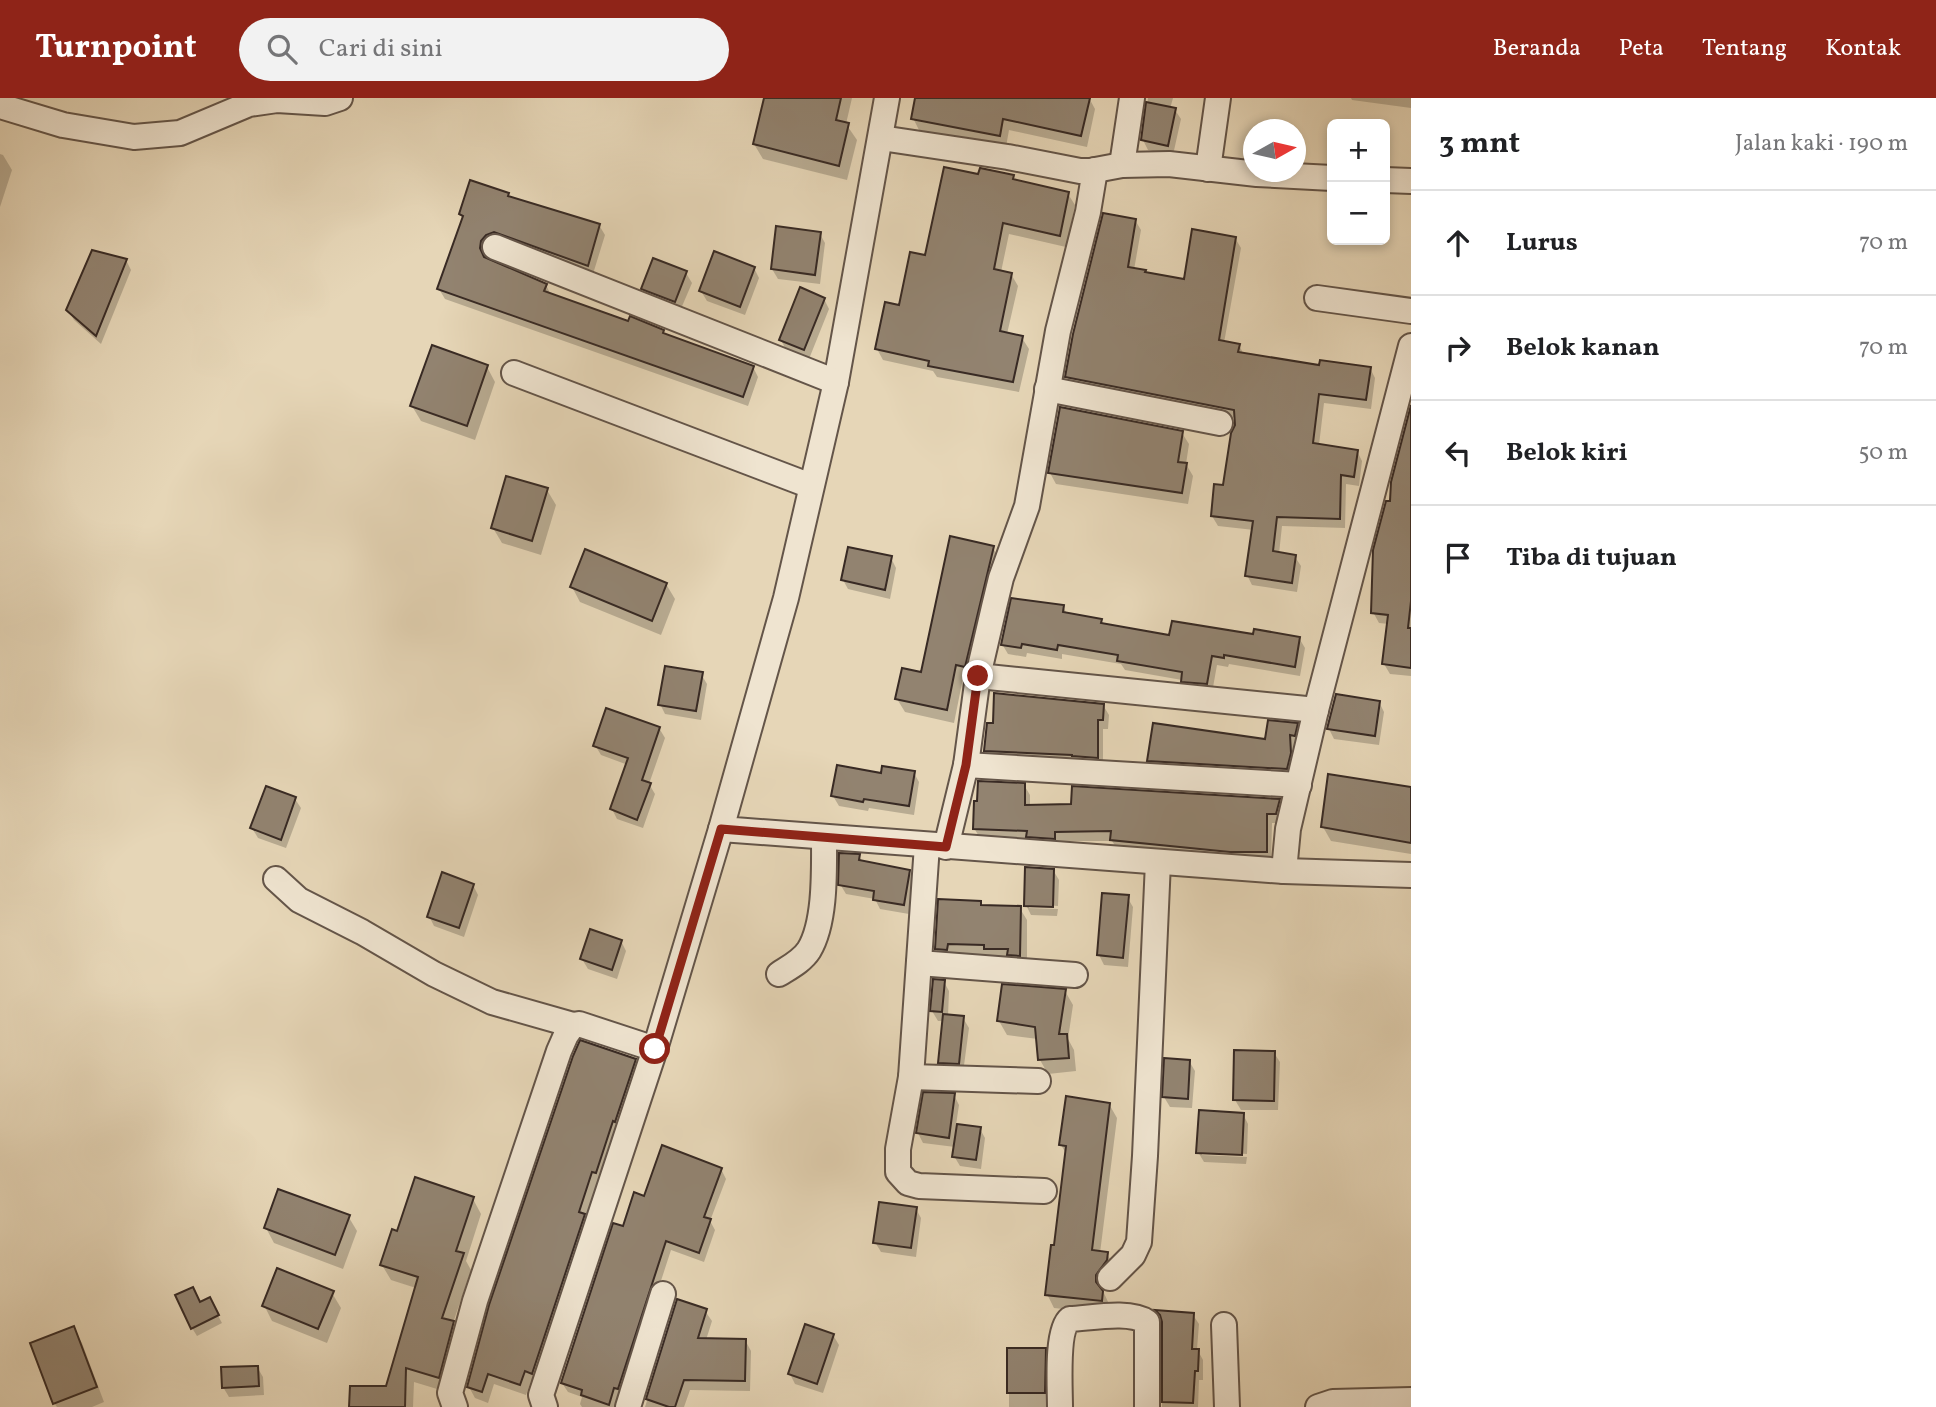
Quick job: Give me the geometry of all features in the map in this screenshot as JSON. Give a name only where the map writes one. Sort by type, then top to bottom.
[{"type":"street","points":[[0,106],[63,125],[134,137],[180,133],[249,104],[277,100],[325,103],[340,98]]},
{"type":"street","points":[[545,1407],[541,1395],[655,1049],[786,598],[836,382],[887,98]]},
{"type":"street","points":[[1122,165],[1132,98]]},
{"type":"street","points":[[1208,169],[1218,98]]},
{"type":"street","points":[[881,138],[1080,171],[1122,165],[1170,164],[1327,178]]},
{"type":"street","points":[[1044,1191],[919,1186],[901,1178],[897,1165],[911,1077],[919,963],[936,846],[966,765],[978,676],[1001,578],[1027,506],[1058,331],[1088,212],[1095,170]]},
{"type":"street","points":[[1390,180],[1411,181]]},
{"type":"street","points":[[495,247],[836,382]]},
{"type":"street","points":[[1317,298],[1411,311]]},
{"type":"street","points":[[1284,871],[1289,829],[1316,710],[1411,346]]},
{"type":"street","points":[[514,373],[811,486]]},
{"type":"street","points":[[1047,389],[1220,423]]},
{"type":"street","points":[[978,676],[1316,710]]},
{"type":"street","points":[[966,765],[1299,785]]},
{"type":"street","points":[[721,829],[1284,871],[1411,875]]},
{"type":"street","points":[[779,974],[808,952],[816,936],[824,867],[824,837]]},
{"type":"street","points":[[1110,1278],[1133,1255],[1139,1242],[1158,862]]},
{"type":"street","points":[[276,880],[299,900],[362,932],[434,974],[492,1002],[573,1025],[584,1025],[655,1049]]},
{"type":"street","points":[[919,963],[1075,975]]},
{"type":"street","points":[[454,1406],[450,1393],[475,1301],[559,1051],[573,1025]]},
{"type":"street","points":[[911,1077],[1038,1082]]},
{"type":"street","points":[[628,1407],[663,1294]]},
{"type":"street","points":[[1060,1407],[1062,1338],[1065,1323],[1070,1319],[1129,1316],[1147,1322],[1147,1407]]},
{"type":"street","points":[[1224,1325],[1227,1407]]},
{"type":"street","points":[[1318,1407],[1334,1402],[1407,1402]]},
{"type":"building","points":[[764,98],[841,98],[836,120],[849,123],[839,166],[753,144]]},
{"type":"building","points":[[915,98],[1090,98],[1081,136],[1003,119],[1000,136],[911,119]]},
{"type":"building","points":[[1146,102],[1176,108],[1168,146],[1141,140]]},
{"type":"building","points":[[944,167],[978,174],[980,168],[1069,192],[1060,236],[1003,223],[994,269],[1012,273],[1000,331],[1023,336],[1013,382],[928,366],[929,361],[875,349],[885,302],[899,305],[910,252],[925,255]]},
{"type":"building","points":[[470,180],[509,193],[508,196],[600,224],[588,266],[494,232],[481,241],[480,248],[484,257],[547,284],[544,291],[628,321],[630,316],[664,330],[663,333],[754,366],[743,397],[437,289],[463,216],[459,214]]},
{"type":"building","points":[[1103,213],[1136,219],[1128,267],[1146,270],[1145,272],[1184,279],[1192,229],[1236,237],[1219,340],[1240,344],[1238,352],[1319,365],[1320,360],[1371,367],[1366,400],[1319,394],[1313,443],[1358,450],[1354,477],[1341,475],[1340,519],[1277,517],[1273,551],[1296,555],[1292,583],[1245,576],[1253,521],[1211,516],[1214,484],[1223,485],[1231,433],[1235,425],[1234,410],[1065,377]]},
{"type":"building","points":[[776,226],[821,232],[815,275],[771,269]]},
{"type":"building","points":[[92,250],[127,259],[96,336],[66,310]]},
{"type":"building","points":[[714,251],[755,267],[740,307],[699,291]]},
{"type":"building","points":[[653,258],[687,271],[675,302],[641,289]]},
{"type":"building","points":[[800,287],[825,298],[804,350],[779,340]]},
{"type":"building","points":[[432,345],[488,365],[467,426],[410,406]]},
{"type":"building","points":[[1411,405],[1411,601],[1408,628],[1411,628],[1411,668],[1382,664],[1388,615],[1371,613],[1373,550],[1386,501],[1390,501],[1391,482]]},
{"type":"building","points":[[1060,407],[1183,431],[1178,462],[1187,463],[1182,493],[1048,473]]},
{"type":"building","points":[[506,476],[548,488],[532,541],[491,528]]},
{"type":"building","points":[[950,536],[994,546],[965,667],[956,665],[947,710],[895,699],[902,668],[921,672]]},
{"type":"building","points":[[848,547],[892,556],[885,590],[841,580]]},
{"type":"building","points":[[585,549],[667,583],[652,621],[570,587]]},
{"type":"building","points":[[1011,598],[1064,605],[1063,612],[1102,619],[1101,623],[1169,635],[1172,621],[1253,634],[1254,629],[1300,637],[1295,667],[1224,655],[1224,658],[1212,656],[1207,684],[1181,682],[1182,672],[1117,661],[1118,655],[1058,645],[1057,650],[1022,644],[1021,648],[1001,645]]},
{"type":"building","points":[[665,666],[703,672],[696,711],[658,705]]},
{"type":"building","points":[[994,693],[1104,704],[1103,720],[1098,720],[1098,758],[984,751],[987,723],[993,723]]},
{"type":"building","points":[[1336,694],[1380,701],[1375,736],[1327,729]]},
{"type":"building","points":[[606,708],[660,727],[642,780],[651,783],[637,820],[610,809],[628,758],[593,746]]},
{"type":"building","points":[[1268,720],[1298,723],[1295,736],[1290,735],[1291,753],[1287,769],[1147,761],[1153,723],[1265,739]]},
{"type":"building","points":[[837,765],[881,773],[882,766],[915,771],[909,806],[831,796]]},
{"type":"building","points":[[1328,774],[1411,787],[1411,843],[1321,827]]},
{"type":"building","points":[[978,781],[1025,783],[1025,805],[1071,804],[1072,786],[1280,799],[1276,814],[1267,814],[1267,852],[1230,852],[1110,840],[1111,831],[1055,832],[1055,839],[1026,837],[1027,831],[973,829]]},
{"type":"building","points":[[266,786],[296,797],[281,840],[250,828]]},
{"type":"building","points":[[839,853],[860,854],[859,860],[910,870],[904,905],[873,900],[874,891],[838,885]]},
{"type":"building","points":[[1025,867],[1054,869],[1053,907],[1024,906]]},
{"type":"building","points":[[442,872],[474,884],[459,928],[427,917]]},
{"type":"building","points":[[1102,893],[1129,895],[1123,958],[1097,955]]},
{"type":"building","points":[[938,899],[981,901],[981,905],[1021,906],[1020,956],[1007,955],[1008,949],[984,949],[984,945],[948,944],[947,950],[935,949]]},
{"type":"building","points":[[590,929],[622,940],[612,970],[580,959]]},
{"type":"building","points":[[933,979],[945,980],[942,1012],[930,1011]]},
{"type":"building","points":[[1002,984],[1066,989],[1059,1034],[1067,1034],[1069,1058],[1038,1060],[1035,1027],[997,1021]]},
{"type":"building","points":[[943,1014],[964,1016],[959,1064],[938,1063]]},
{"type":"building","points":[[580,1040],[636,1059],[596,1173],[592,1172],[579,1212],[585,1214],[532,1374],[525,1371],[520,1385],[488,1374],[482,1392],[467,1387],[489,1305]]},
{"type":"building","points":[[1234,1050],[1275,1051],[1274,1101],[1233,1100]]},
{"type":"building","points":[[1164,1058],[1190,1060],[1188,1099],[1162,1097]]},
{"type":"building","points":[[923,1092],[955,1093],[949,1138],[916,1133]]},
{"type":"building","points":[[1066,1096],[1110,1103],[1092,1250],[1108,1252],[1107,1260],[1096,1275],[1096,1282],[1103,1291],[1102,1301],[1045,1295],[1066,1146],[1059,1145]]},
{"type":"building","points":[[1199,1110],[1244,1113],[1242,1155],[1196,1153]]},
{"type":"building","points":[[957,1124],[981,1127],[976,1160],[952,1157]]},
{"type":"building","points":[[662,1145],[722,1168],[704,1217],[711,1219],[699,1253],[666,1241],[618,1389],[614,1388],[609,1405],[581,1395],[582,1390],[561,1383],[613,1223],[623,1226],[634,1192],[644,1196]]},
{"type":"building","points":[[415,1177],[474,1197],[456,1251],[464,1253],[442,1318],[454,1321],[439,1378],[406,1368],[405,1407],[349,1407],[350,1386],[386,1386],[418,1277],[380,1265],[392,1229],[397,1231]]},
{"type":"building","points":[[278,1189],[350,1215],[335,1255],[264,1228]]},
{"type":"building","points":[[879,1202],[917,1207],[911,1248],[873,1243]]},
{"type":"building","points":[[277,1268],[334,1291],[318,1329],[262,1306]]},
{"type":"building","points":[[193,1287],[200,1302],[210,1297],[219,1315],[191,1329],[175,1295]]},
{"type":"building","points":[[677,1299],[707,1309],[698,1338],[746,1339],[745,1381],[684,1380],[675,1407],[669,1407],[646,1399]]},
{"type":"building","points":[[1155,1310],[1194,1313],[1192,1349],[1199,1349],[1193,1403],[1162,1402],[1162,1322]]},
{"type":"building","points":[[805,1324],[834,1334],[817,1384],[788,1374]]},
{"type":"building","points":[[74,1326],[97,1387],[53,1404],[30,1343]]},
{"type":"building","points":[[1007,1348],[1046,1348],[1045,1393],[1007,1393]]},
{"type":"building","points":[[258,1366],[259,1386],[222,1388],[221,1367]]},
{"type":"route","points":[[655,1049],[721,829],[946,847],[966,765],[978,676]]}]
